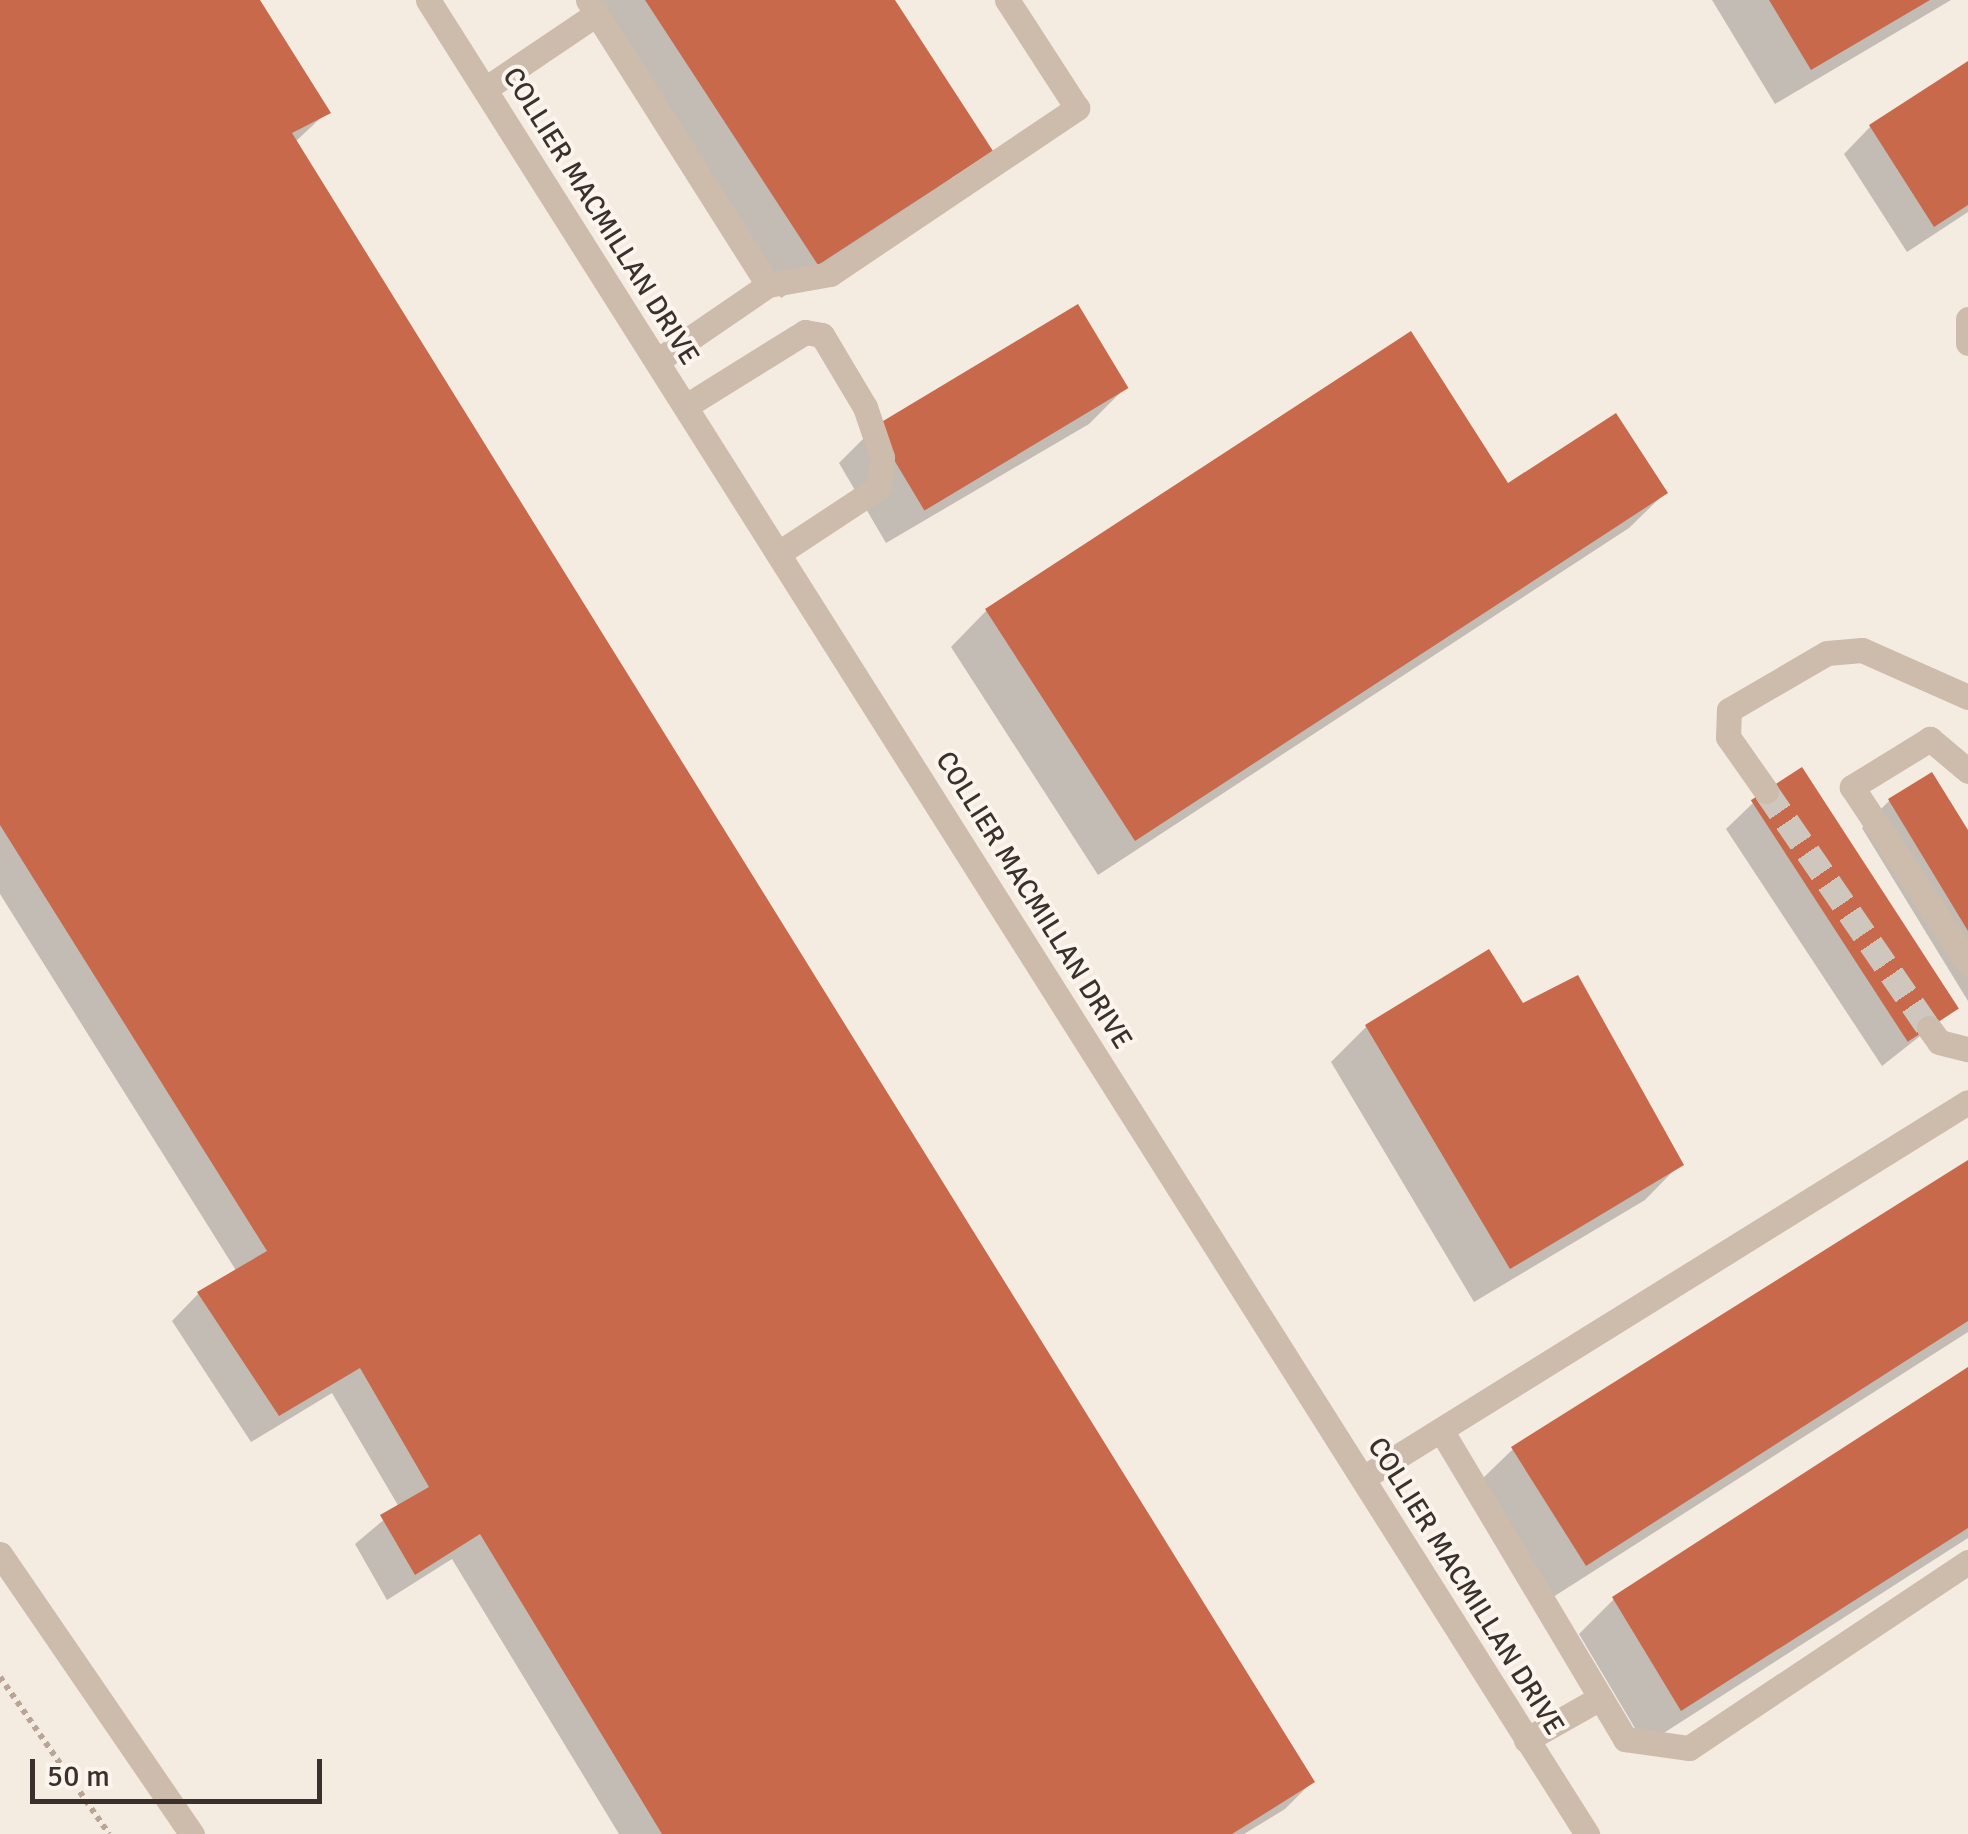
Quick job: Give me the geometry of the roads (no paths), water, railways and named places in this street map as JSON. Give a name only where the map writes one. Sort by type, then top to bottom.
[{"type":"street","name":"COLLIER MACMILLAN DRIVE","points":[[428,0],[1587,1834]]},
{"type":"street","points":[[657,360],[768,284],[830,274],[1077,108],[1007,0]]},
{"type":"street","points":[[485,89],[592,7],[768,284]]},
{"type":"street","points":[[1968,319],[1968,343]]},
{"type":"street","points":[[686,406],[805,332],[822,335],[865,407],[882,457],[879,486],[779,554]]},
{"type":"street","points":[[1766,791],[1728,737],[1730,710],[1827,653],[1862,650],[1968,698]]},
{"type":"street","points":[[1968,771],[1930,739],[1852,787],[1968,962]]},
{"type":"street","points":[[1929,1028],[1940,1042],[1968,1049]]},
{"type":"street","points":[[1363,1478],[1968,1102]]},
{"type":"street","points":[[1441,1430],[1625,1739],[1690,1748],[1968,1562]]},
{"type":"street","points":[[0,1554],[192,1834]]},
{"type":"street","points":[[1526,1740],[1600,1698]]},
{"type":"tunnel","points":[[1766,791],[1929,1028]]}]
